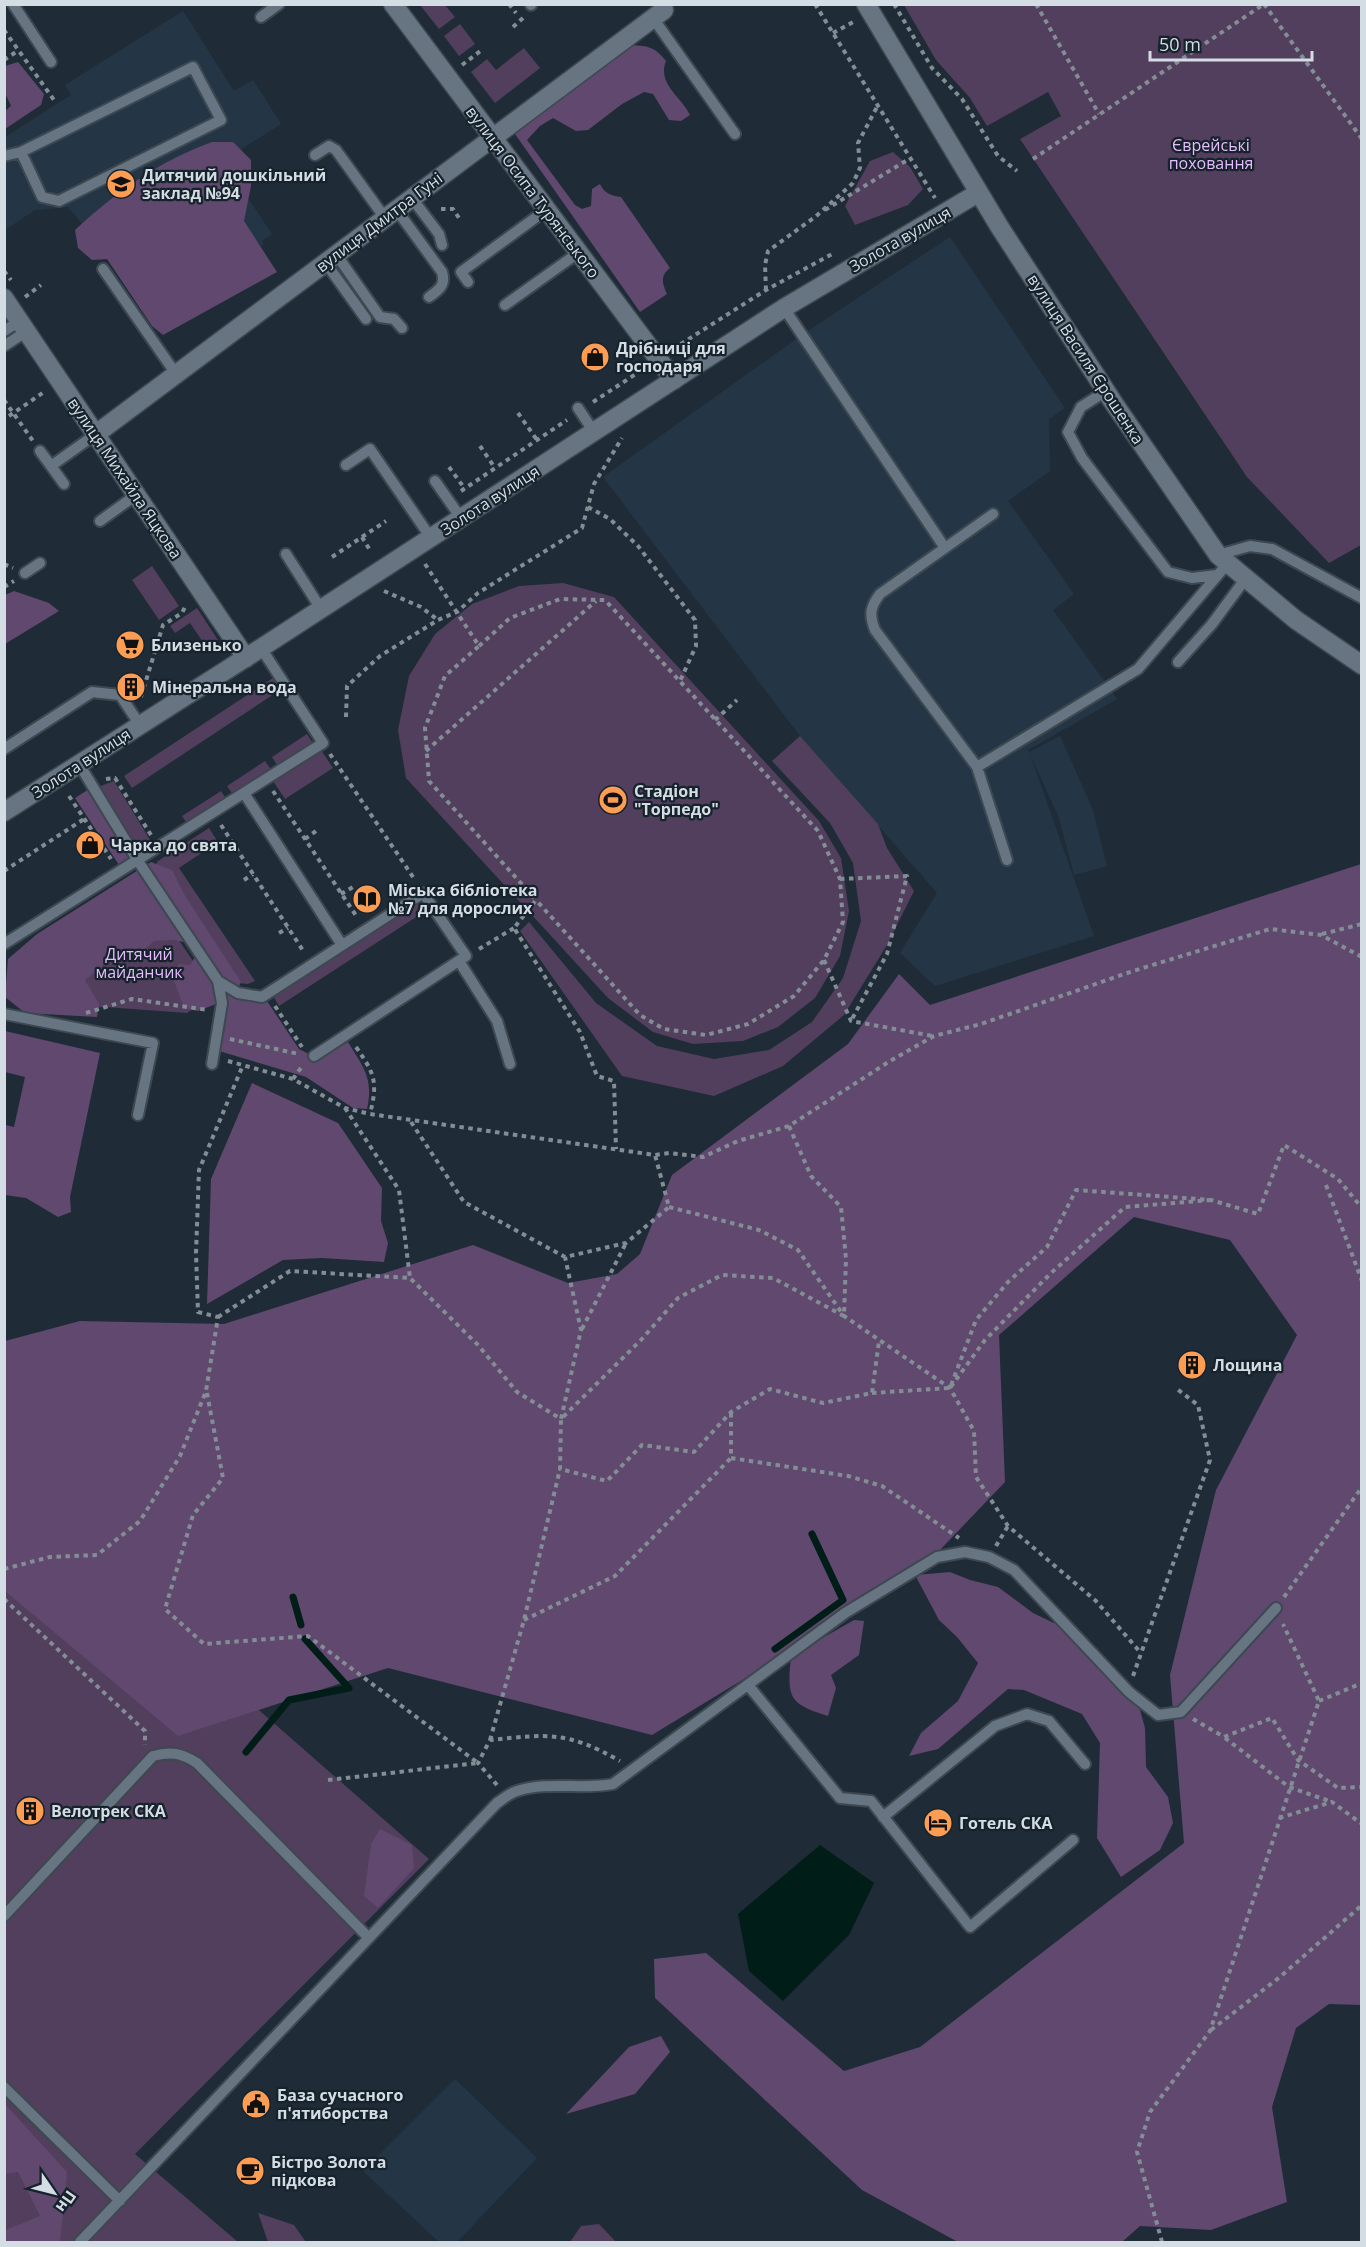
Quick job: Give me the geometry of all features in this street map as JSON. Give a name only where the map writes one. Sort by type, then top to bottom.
[{"type":"street","name":"вулиця Осипа Турянського","points":[[399,7],[546,210],[674,380]]},
{"type":"street","name":"вулиця Василя Єрошенка","points":[[858,8],[1221,564],[1246,578],[1296,620],[1362,665]]},
{"type":"street","name":"вулиця Дмитра Гуні","points":[[96,434],[659,11]]},
{"type":"street","name":"Золота вулиця","points":[[4,812],[254,653],[784,308],[978,193]]},
{"type":"street","name":"вулиця Михайла Яцкова","points":[[4,298],[17,328],[96,434],[136,495],[254,653]]},
{"type":"lane","points":[[13,4],[51,62]]},
{"type":"lane","points":[[261,17],[279,4]]},
{"type":"lane","points":[[659,11],[735,134]]},
{"type":"lane","points":[[4,156],[21,152],[193,67],[221,120],[59,201],[42,197],[21,152]]},
{"type":"lane","points":[[315,155],[330,146],[336,150],[442,272],[445,280],[441,288],[429,297]]},
{"type":"lane","points":[[411,197],[439,234],[442,245]]},
{"type":"lane","points":[[468,282],[460,272],[546,210]]},
{"type":"lane","points":[[505,305],[578,253]]},
{"type":"lane","points":[[331,258],[366,319]]},
{"type":"lane","points":[[331,258],[380,317],[394,319],[402,328]]},
{"type":"lane","points":[[103,269],[176,374]]},
{"type":"lane","points":[[784,308],[945,548]]},
{"type":"lane","points":[[4,346],[17,328]]},
{"type":"lane","points":[[1106,391],[1081,407],[1068,432],[1082,458],[1168,572],[1192,578],[1250,546],[1272,549],[1362,598]]},
{"type":"lane","points":[[579,410],[594,432]]},
{"type":"lane","points":[[51,466],[96,434]]},
{"type":"lane","points":[[346,465],[370,449],[431,538]]},
{"type":"lane","points":[[40,451],[64,484]]},
{"type":"lane","points":[[435,482],[461,518]]},
{"type":"lane","points":[[100,521],[136,495]]},
{"type":"lane","points":[[993,514],[880,594],[872,604],[870,618],[875,630],[977,767],[1007,860]]},
{"type":"lane","points":[[286,554],[321,609]]},
{"type":"lane","points":[[25,573],[40,563]]},
{"type":"lane","points":[[977,767],[1138,669],[1221,564]]},
{"type":"lane","points":[[1178,662],[1212,624],[1246,578]]},
{"type":"lane","points":[[4,944],[323,743],[254,653]]},
{"type":"lane","points":[[4,749],[92,692],[120,695],[140,725]]},
{"type":"lane","points":[[79,764],[138,861],[218,981],[238,993],[262,997],[423,893],[498,1021],[510,1064]]},
{"type":"lane","points":[[244,793],[342,945]]},
{"type":"lane","points":[[311,1056],[463,958]]},
{"type":"lane","points":[[212,1060],[222,1012],[218,981]]},
{"type":"lane","points":[[4,1014],[153,1043],[138,1115]]},
{"type":"lane","points":[[80,2242],[497,1803],[517,1791],[547,1786],[592,1788],[613,1784],[845,1613],[937,1557],[965,1552],[989,1557],[1014,1570],[1129,1692],[1158,1715],[1181,1712],[1276,1608]]},
{"type":"lane","points":[[748,1685],[840,1798],[871,1801],[970,1927],[1072,1840]]},
{"type":"lane","points":[[883,1817],[995,1726],[1027,1714],[1049,1721],[1085,1764]]},
{"type":"lane","points":[[4,1916],[146,1763],[153,1756],[166,1752],[183,1754],[197,1763],[368,1937]]},
{"type":"lane","points":[[4,2087],[120,2201]]},
{"type":"path","points":[[815,4],[935,198]]},
{"type":"path","points":[[894,4],[932,68],[962,99],[998,156],[1017,171]]},
{"type":"path","points":[[1036,4],[1099,114]]},
{"type":"path","points":[[1033,159],[1264,4],[1362,139]]},
{"type":"path","points":[[858,8],[856,21],[861,30]]},
{"type":"path","points":[[513,27],[525,16]]},
{"type":"path","points":[[833,33],[856,21]]},
{"type":"path","points":[[4,30],[54,100]]},
{"type":"path","points":[[457,69],[483,49]]},
{"type":"path","points":[[4,60],[19,50]]},
{"type":"path","points":[[815,217],[853,183],[860,168],[858,143],[878,105]]},
{"type":"path","points":[[766,290],[765,265],[768,251],[815,217],[909,159]]},
{"type":"path","points":[[925,204],[945,192]]},
{"type":"path","points":[[433,206],[442,210],[453,209],[459,218]]},
{"type":"path","points":[[448,500],[579,410],[766,290],[843,248]]},
{"type":"path","points":[[23,298],[41,285]]},
{"type":"path","points":[[9,416],[45,392]]},
{"type":"path","points":[[4,400],[40,451]]},
{"type":"path","points":[[518,413],[537,440]]},
{"type":"path","points":[[346,717],[347,686],[380,656],[438,620],[457,612],[478,593],[582,528],[594,484],[623,437],[613,443]]},
{"type":"path","points":[[480,446],[495,468]]},
{"type":"path","points":[[449,467],[465,489]]},
{"type":"path","points":[[588,507],[610,519],[638,546],[695,620],[696,646],[680,681]]},
{"type":"path","points":[[332,557],[386,521]]},
{"type":"path","points":[[362,537],[371,552]]},
{"type":"path","points":[[363,557],[381,545]]},
{"type":"path","points":[[431,561],[425,564],[479,646]]},
{"type":"path","points":[[384,591],[421,607],[438,620]]},
{"type":"path","points":[[560,599],[605,600],[680,681],[818,831],[840,879],[843,922],[825,960],[794,996],[748,1024],[706,1035],[664,1029],[640,1015],[429,782],[426,751],[425,729],[445,676],[510,618],[560,599]]},
{"type":"path","points":[[426,751],[596,600]]},
{"type":"path","points":[[148,698],[138,705],[164,625],[182,613],[186,605]]},
{"type":"path","points":[[715,720],[737,700]]},
{"type":"path","points":[[323,743],[423,893]]},
{"type":"path","points":[[115,778],[159,848]]},
{"type":"path","points":[[266,779],[366,930]]},
{"type":"path","points":[[69,796],[96,841],[119,872]]},
{"type":"path","points":[[213,813],[312,965]]},
{"type":"path","points":[[4,871],[20,863],[84,819]]},
{"type":"path","points":[[304,838],[316,831]]},
{"type":"path","points":[[244,880],[253,874]]},
{"type":"path","points":[[840,879],[907,876],[887,954],[851,1021]]},
{"type":"path","points":[[341,894],[353,887]]},
{"type":"path","points":[[463,958],[514,928],[536,900]]},
{"type":"path","points":[[1321,935],[1362,924]]},
{"type":"path","points":[[279,933],[288,928]]},
{"type":"path","points":[[514,928],[580,1032],[597,1076],[614,1081],[616,1149]]},
{"type":"path","points":[[212,1060],[243,1065],[293,1079],[345,1108],[370,1114],[411,1122],[656,1155],[669,1153],[703,1157],[738,1141],[789,1126],[890,1061],[934,1036],[981,1024],[1133,971],[1270,929],[1321,935],[1362,957]]},
{"type":"path","points":[[825,960],[851,1021]]},
{"type":"path","points":[[53,1022],[132,999],[222,1012]]},
{"type":"path","points":[[274,1005],[290,1028]]},
{"type":"path","points":[[851,1021],[934,1036]]},
{"type":"path","points":[[347,1034],[368,1065],[376,1089],[370,1114]]},
{"type":"path","points":[[217,1036],[311,1056]]},
{"type":"path","points":[[243,1065],[199,1170],[196,1253],[198,1312],[218,1317],[290,1271],[410,1278]]},
{"type":"path","points":[[345,1108],[399,1190],[410,1278],[478,1345],[517,1392],[561,1419]]},
{"type":"path","points":[[411,1122],[464,1202],[565,1257],[626,1243]]},
{"type":"path","points":[[789,1126],[811,1176],[840,1207],[846,1259],[844,1316]]},
{"type":"path","points":[[950,1388],[976,1320],[1008,1282],[1047,1247],[1076,1190],[1211,1200],[1258,1214],[1284,1145],[1338,1179],[1362,1208]]},
{"type":"path","points":[[656,1155],[669,1207]]},
{"type":"path","points":[[1326,1185],[1362,1281]]},
{"type":"path","points":[[950,1388],[985,1340],[1051,1273],[1125,1207],[1211,1200]]},
{"type":"path","points":[[669,1207],[759,1230],[798,1250],[844,1316]]},
{"type":"path","points":[[478,1763],[490,1740],[524,1620],[560,1469],[561,1419],[581,1330],[626,1243],[669,1207]]},
{"type":"path","points":[[565,1257],[581,1330]]},
{"type":"path","points":[[561,1419],[641,1340],[678,1298],[722,1275],[773,1278],[844,1316],[950,1388],[974,1431],[976,1477],[1008,1526],[1096,1601],[1140,1652]]},
{"type":"path","points":[[4,1569],[50,1557],[97,1555],[140,1521],[180,1456],[207,1390],[218,1317]]},
{"type":"path","points":[[872,1393],[879,1341]]},
{"type":"path","points":[[560,1469],[607,1481],[642,1445],[694,1452],[730,1412],[770,1389],[823,1403],[872,1393],[950,1388]]},
{"type":"path","points":[[1129,1692],[1140,1652],[1210,1460],[1198,1405],[1177,1389]]},
{"type":"path","points":[[207,1390],[223,1478],[193,1515],[165,1609],[204,1644],[308,1636],[478,1763],[507,1797]]},
{"type":"path","points":[[524,1620],[615,1576],[731,1458],[730,1412]]},
{"type":"path","points":[[731,1458],[848,1476],[882,1486],[989,1557]]},
{"type":"path","points":[[1210,2031],[1245,1930],[1278,1819],[1318,1701],[1276,1608],[1362,1487]]},
{"type":"path","points":[[4,1599],[145,1731],[146,1763]]},
{"type":"path","points":[[1318,1701],[1362,1683]]},
{"type":"path","points":[[1181,1712],[1224,1737],[1289,1787],[1332,1802],[1362,1824]]},
{"type":"path","points":[[1224,1737],[1272,1718],[1298,1760],[1338,1788],[1362,1787]]},
{"type":"path","points":[[490,1740],[549,1735],[586,1742],[620,1761],[629,1774]]},
{"type":"path","points":[[328,1780],[478,1763]]},
{"type":"path","points":[[1278,1819],[1332,1802]]},
{"type":"path","points":[[1162,2242],[1137,2152],[1150,2112],[1210,2031],[1280,1977],[1362,1905]]},
{"type":"shaded area","name":"Дитячий дошкільний заклад №94","points":[[183,11],[234,91],[253,80],[281,124],[223,161],[272,234],[262,241],[264,244],[160,319],[68,207],[35,210],[5,230],[5,137],[71,95],[65,85]]},
{"type":"shaded area","points":[[631,45],[651,48],[662,56],[666,61],[664,69],[667,83],[690,115],[681,121],[669,120],[653,94],[644,92],[622,104],[588,130],[576,131],[553,118],[540,126],[527,140],[575,205],[582,209],[591,206],[592,189],[600,184],[608,194],[621,197],[670,268],[663,280],[667,294],[640,312],[515,134]]},
{"type":"shaded area","points":[[18,62],[44,94],[41,105],[5,129],[5,111],[11,106],[5,93],[5,66]]},
{"type":"shaded area","points":[[212,142],[233,142],[251,160],[251,186],[244,221],[277,272],[163,335],[152,326],[107,259],[92,260],[78,248],[75,230],[122,190],[156,168]]},
{"type":"shaded area","points":[[950,237],[1065,408],[1049,419],[1050,471],[1008,501],[1074,594],[1053,610],[1117,699],[1028,750],[1029,752],[1060,736],[1093,810],[1107,866],[1074,875],[1059,818],[1030,754],[1094,936],[935,986],[900,953],[937,893],[800,736],[603,477],[802,335]]},
{"type":"shaded area","points":[[14,591],[49,603],[59,611],[5,644],[5,595]]},
{"type":"shaded area","points":[[89,789],[133,856],[119,865],[75,798]]},
{"type":"shaded area","points":[[151,862],[172,870],[184,894],[241,982],[237,990],[231,994],[267,1001],[299,1049],[317,1058],[348,1042],[366,1073],[369,1089],[367,1109],[353,1108],[306,1077],[219,1051],[225,1028],[224,988],[216,1004],[198,1011],[184,1008],[171,973],[179,964],[190,965],[195,957],[184,942],[154,941],[134,959],[106,963],[85,980],[99,1004],[97,1017],[25,1013],[5,997],[8,959],[37,934]]},
{"type":"shaded area","points":[[1361,864],[1361,2005],[1329,2004],[1296,2028],[1272,2107],[1287,2202],[1211,2230],[1140,2226],[1122,2242],[958,2242],[862,2190],[655,1998],[654,1959],[706,1953],[844,2071],[920,2047],[1184,1843],[1170,1675],[1216,1490],[1297,1335],[1230,1240],[1134,1217],[999,1335],[1005,1482],[916,1575],[950,1572],[998,1587],[1033,1613],[1073,1632],[1137,1699],[1145,1728],[1146,1767],[1168,1797],[1173,1823],[1160,1850],[1121,1877],[1097,1838],[1100,1743],[1082,1714],[1024,1690],[1008,1689],[938,1749],[909,1756],[921,1733],[958,1701],[978,1663],[957,1637],[939,1620],[915,1575],[652,1735],[388,1668],[178,1736],[5,1591],[5,1341],[80,1321],[224,1324],[473,1245],[568,1283],[617,1274],[640,1254],[672,1175],[848,1044],[899,974],[930,1005]]},
{"type":"shaded area","points":[[5,1031],[100,1053],[70,1197],[71,1212],[58,1217],[26,1198],[5,1195],[5,1125],[14,1127],[25,1077],[5,1072]]},
{"type":"shaded area","points":[[252,1083],[338,1123],[382,1188],[381,1221],[388,1243],[384,1262],[322,1258],[283,1260],[207,1304],[211,1179]]},
{"type":"shaded area","points":[[854,1620],[864,1621],[859,1655],[831,1675],[836,1688],[828,1716],[798,1703],[790,1690],[791,1656]]},
{"type":"shaded area","points":[[380,1829],[412,1845],[414,1868],[378,1908],[364,1896],[371,1844]]},
{"type":"shaded area","points":[[820,1845],[874,1883],[849,1935],[783,2001],[749,1971],[738,1914]]},
{"type":"shaded area","points":[[661,2036],[670,2052],[635,2094],[566,2114],[629,2047]]},
{"type":"shaded area","points":[[455,2079],[537,2158],[457,2242],[439,2242],[363,2171]]},
{"type":"shaded area","points":[[5,2104],[67,2172],[60,2242],[5,2242],[5,2230],[40,2216],[18,2172],[5,2174]]},
{"type":"green space","points":[[420,5],[445,5],[455,17],[439,29]]},
{"type":"green space","name":"Єврейські поховання","points":[[904,5],[1361,5],[1361,545],[1329,563],[1247,477],[1020,139],[1061,116],[1048,92],[987,126],[970,98],[936,60]]},
{"type":"green space","points":[[460,24],[475,44],[459,56],[444,36]]},
{"type":"green space","points":[[524,48],[540,68],[495,103],[471,72],[487,59],[496,70]]},
{"type":"green space","points":[[893,152],[910,167],[923,189],[908,205],[855,225],[845,206],[870,161]]},
{"type":"green space","points":[[152,566],[179,606],[159,620],[132,580]]},
{"type":"green space","name":"Стадіон \"Торпедо\"","points":[[563,583],[614,597],[819,821],[841,858],[849,911],[840,956],[815,998],[778,1027],[743,1041],[693,1044],[653,1032],[608,998],[406,778],[398,730],[409,676],[435,634],[472,604],[519,586]]},
{"type":"green space","points":[[197,608],[218,640],[207,648],[190,623],[175,633],[170,626]]},
{"type":"green space","points":[[273,678],[280,690],[132,788],[124,776]]},
{"type":"green space","points":[[307,734],[314,745],[279,768],[272,757]]},
{"type":"green space","points":[[800,736],[878,824],[887,848],[914,891],[887,945],[844,1015],[783,1066],[714,1096],[622,1076],[520,931],[529,922],[596,1003],[657,1046],[714,1059],[769,1050],[812,1022],[843,978],[861,921],[853,863],[830,823],[772,761]]},
{"type":"green space","points":[[321,750],[333,768],[285,799],[273,781]]},
{"type":"green space","points":[[265,761],[272,771],[234,796],[227,786]]},
{"type":"green space","points":[[114,781],[152,843],[139,852],[98,787]]},
{"type":"green space","points":[[221,791],[227,800],[188,825],[182,816]]},
{"type":"green space","points":[[209,828],[218,842],[179,868],[255,981],[248,984],[238,983],[154,867],[158,861]]},
{"type":"green space","points":[[420,898],[427,910],[279,1006],[272,994]]},
{"type":"green space","name":"Дитячий майданчик","points":[[152,900],[215,994],[187,1013],[105,1007],[67,1009],[36,974]]},
{"type":"green space","points":[[4,1506],[28,1508],[429,1859],[135,2154],[238,2242],[5,2242]]},
{"type":"green space","points":[[258,2213],[294,2225],[306,2242],[268,2242]]},
{"type":"green space","points":[[599,2224],[616,2242],[570,2242],[581,2226]]},
{"type":"waterway","points":[[775,1649],[843,1600],[812,1534]]},
{"type":"waterway","points":[[293,1597],[301,1625]]},
{"type":"waterway","points":[[246,1752],[289,1700],[349,1688],[305,1639]]},
{"type":"place","name":"Дитячий дошкільний заклад №94","points":[[121,184]]},
{"type":"place","name":"Дрібниці для господаря","points":[[595,357]]},
{"type":"place","name":"Близенько","points":[[130,645]]},
{"type":"place","name":"Мінеральна вода","points":[[131,687]]},
{"type":"place","name":"Стадіон \"Торпедо\"","points":[[613,800]]},
{"type":"place","name":"Чарка до свята","points":[[90,845]]},
{"type":"place","name":"Міська бібліотека №7 для дорослих","points":[[367,899]]},
{"type":"place","name":"Лощина","points":[[1192,1365]]},
{"type":"place","name":"Велотрек СКА","points":[[30,1811]]},
{"type":"place","name":"Готель СКА","points":[[938,1823]]},
{"type":"place","name":"База сучасного п'ятиборства","points":[[256,2104]]},
{"type":"place","name":"Бістро Золота підкова","points":[[250,2171]]}]
